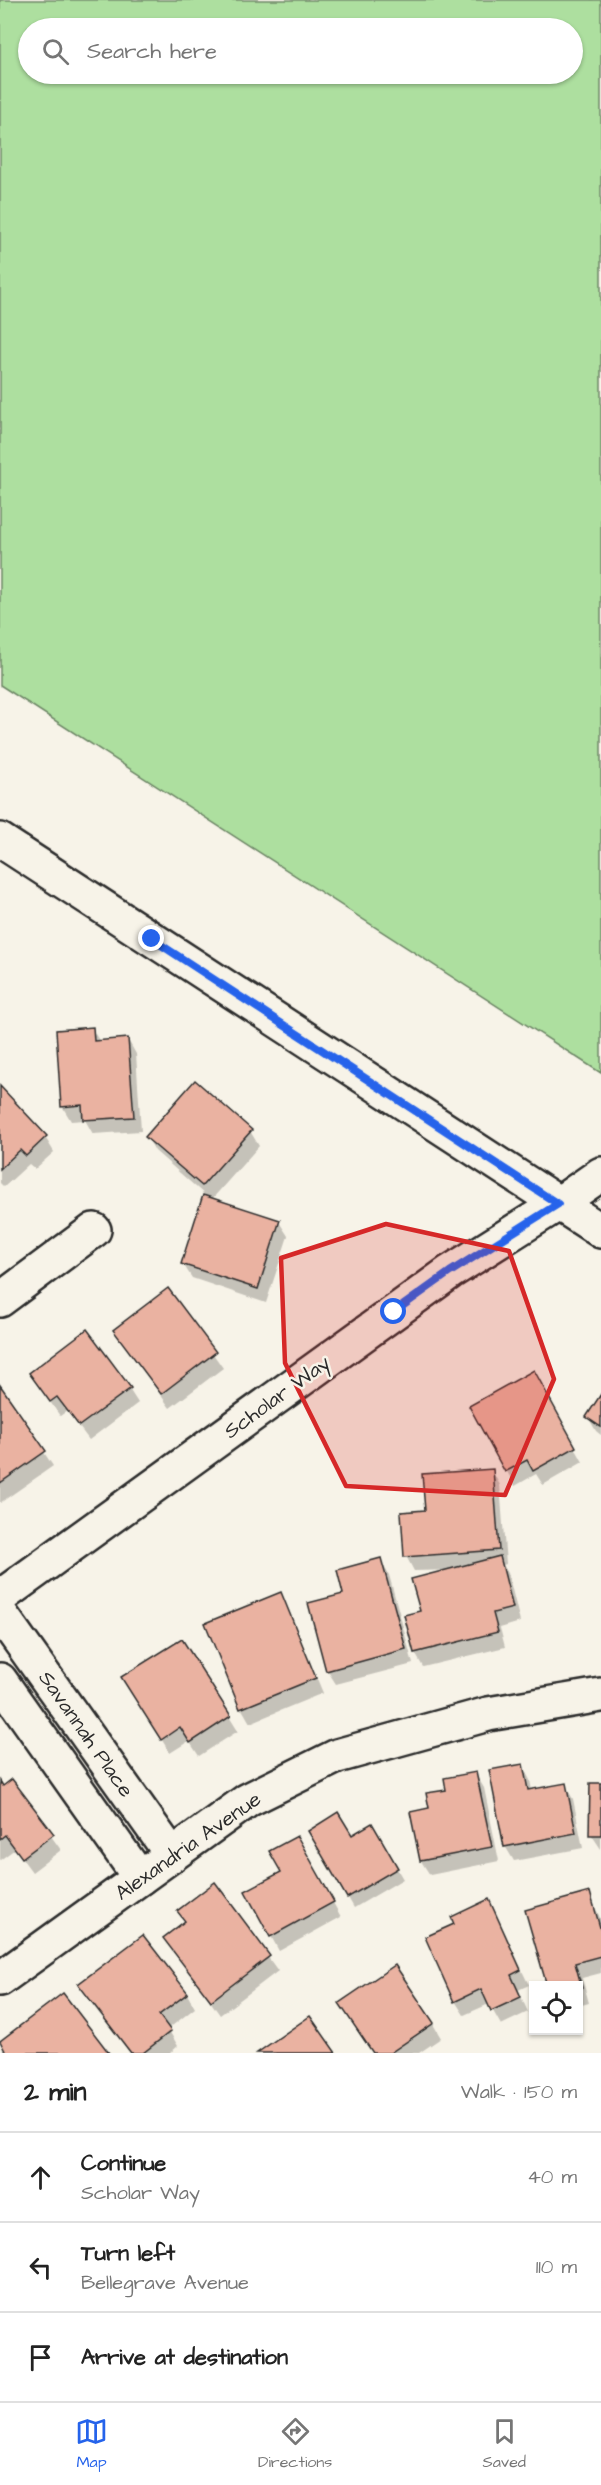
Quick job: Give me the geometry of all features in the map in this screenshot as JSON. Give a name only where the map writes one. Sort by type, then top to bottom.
[{"type":"street","points":[[0,840],[601,1231]]},
{"type":"street","name":"Scholar Way","points":[[0,1597],[450,1272],[601,1174]]},
{"type":"street","points":[[0,1300],[94,1230]]},
{"type":"street","name":"Savannah Place","points":[[0,1613],[172,1855]]},
{"type":"street","name":"Savannah Place","points":[[0,1680],[140,1878]]},
{"type":"street","name":"Alexandria Avenue","points":[[0,1979],[248,1800],[337,1756],[488,1714],[601,1695]]},
{"type":"highlighted area","points":[[386,1224],[509,1251],[554,1379],[505,1495],[346,1486],[285,1363],[281,1258]]},
{"type":"green space","points":[[0,0],[601,0],[601,1073],[0,685]]},
{"type":"building","points":[[93,1027],[94,1041],[128,1038],[134,1117],[83,1120],[82,1105],[61,1107],[56,1030]]},
{"type":"building","points":[[195,1080],[252,1130],[202,1186],[145,1137]]},
{"type":"building","points":[[0,1086],[47,1136],[26,1156],[20,1150],[0,1169]]},
{"type":"building","points":[[203,1195],[280,1220],[258,1289],[181,1264]]},
{"type":"building","points":[[168,1288],[216,1352],[161,1394],[113,1330]]},
{"type":"building","points":[[87,1329],[131,1388],[79,1426],[57,1397],[50,1402],[29,1373]]},
{"type":"building","points":[[534,1370],[576,1447],[533,1471],[527,1460],[505,1472],[469,1406]]},
{"type":"building","points":[[0,1385],[46,1451],[0,1483]]},
{"type":"building","points":[[601,1394],[601,1427],[586,1417]]},
{"type":"building","points":[[493,1469],[499,1550],[404,1557],[401,1512],[425,1510],[422,1474]]},
{"type":"building","points":[[500,1556],[513,1608],[493,1613],[498,1632],[414,1653],[404,1615],[420,1611],[411,1579]]},
{"type":"building","points":[[381,1558],[406,1649],[326,1671],[308,1603],[343,1594],[337,1570]]},
{"type":"building","points":[[281,1592],[316,1678],[240,1709],[205,1623]]},
{"type":"building","points":[[182,1639],[231,1716],[190,1743],[180,1727],[161,1740],[121,1677]]},
{"type":"building","points":[[523,1764],[528,1790],[566,1783],[576,1833],[504,1847],[489,1770]]},
{"type":"building","points":[[476,1772],[492,1847],[420,1861],[410,1812],[429,1808],[426,1793],[446,1790],[444,1778]]},
{"type":"building","points":[[12,1779],[54,1834],[22,1858],[5,1835],[0,1839],[0,1781],[3,1786]]},
{"type":"building","points":[[590,1783],[601,1783],[601,1835],[589,1835]]},
{"type":"building","points":[[338,1812],[352,1835],[372,1823],[398,1868],[347,1898],[308,1831]]},
{"type":"building","points":[[297,1836],[334,1902],[270,1937],[245,1891],[281,1872],[269,1851]]},
{"type":"building","points":[[215,1882],[270,1956],[211,2001],[163,1938],[185,1921],[177,1911]]},
{"type":"building","points":[[590,1892],[601,1931],[601,1956],[575,1963],[580,1981],[546,1981],[525,1910]]},
{"type":"building","points":[[489,1899],[521,1970],[511,1975],[521,1997],[491,2011],[481,1989],[454,2002],[425,1937],[454,1924],[451,1917]]},
{"type":"building","points":[[143,1935],[188,1993],[159,2015],[171,2031],[143,2053],[131,2053],[78,1984]]},
{"type":"building","points":[[395,1965],[434,2023],[390,2053],[373,2053],[339,2003]]},
{"type":"building","points":[[63,1993],[109,2053],[6,2053],[0,2041]]},
{"type":"building","points":[[310,2016],[336,2053],[257,2053]]},
{"type":"route","points":[[152,939],[558,1204],[450,1272],[394,1312]]}]
